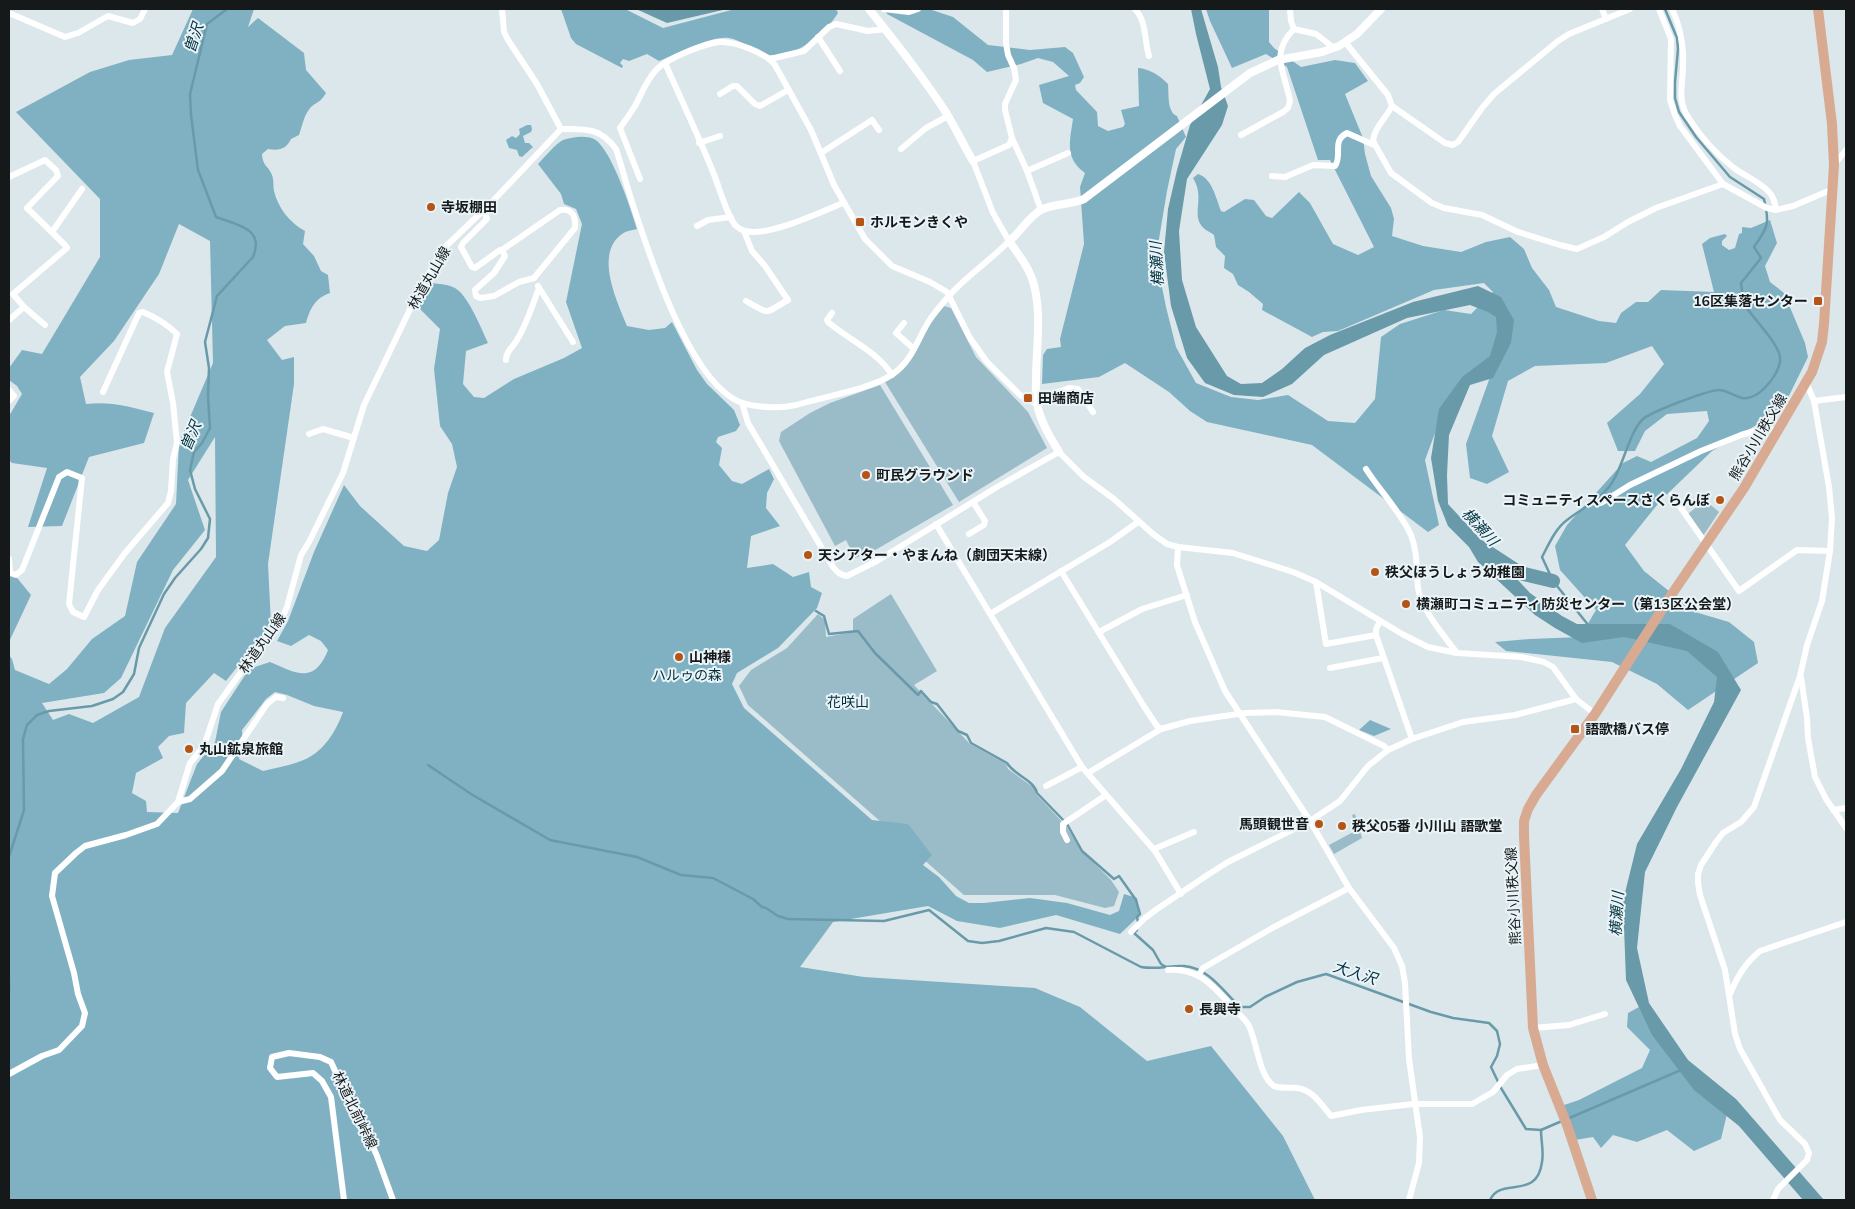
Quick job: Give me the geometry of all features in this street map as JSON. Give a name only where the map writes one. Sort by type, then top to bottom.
[{"type":"main road","name":"熊谷小川秩父線","points":[[1592,1200],[1567,1124],[1543,1065],[1533,1028],[1524,821],[1536,795],[1595,714],[1672,594],[1744,488],[1812,372],[1822,342],[1827,294],[1834,165],[1832,124],[1818,9]]},
{"type":"street","points":[[9,13],[65,37],[78,33],[108,16],[133,23],[140,19],[145,9]]},
{"type":"street","points":[[502,9],[504,32],[537,84],[561,129],[598,132],[616,149],[657,275],[681,330],[706,374],[725,392],[742,403],[788,407],[878,382],[892,375],[903,367],[930,319],[949,296],[966,278],[996,255],[1041,210],[1077,202],[1090,195],[1250,72],[1286,58],[1334,48],[1357,34],[1378,10]]},
{"type":"street","points":[[869,9],[948,116],[973,161],[993,213],[1031,274],[1037,299],[1038,314],[1037,402],[1043,423],[1059,452],[1084,477],[1114,499],[1160,540],[1178,547],[1233,553],[1273,565],[1316,582],[1420,644],[1457,653],[1521,657],[1544,662],[1553,667],[1576,700],[1595,714]]},
{"type":"street","points":[[884,9],[909,12],[918,9]]},
{"type":"street","points":[[1006,9],[1006,43],[1016,80],[1004,110],[1012,138],[1027,171],[1041,210]]},
{"type":"street","points":[[1135,9],[1142,17],[1149,56]]},
{"type":"street","points":[[1290,9],[1294,29]]},
{"type":"street","points":[[1602,9],[1606,19]]},
{"type":"street","points":[[1346,42],[1388,95],[1392,106],[1445,143],[1453,145],[1458,142],[1494,94],[1547,49],[1570,34],[1630,9]]},
{"type":"street","points":[[1659,9],[1671,39],[1670,100],[1674,115],[1723,184],[1767,208],[1776,210],[1793,206],[1833,189]]},
{"type":"street","points":[[1672,9],[1682,38],[1683,67],[1680,94],[1682,106],[1687,117],[1714,150],[1733,168],[1768,191],[1774,198],[1776,210]]},
{"type":"street","points":[[770,59],[804,52],[818,37],[836,24],[868,31],[885,29]]},
{"type":"street","points":[[1294,29],[1316,34],[1334,48]]},
{"type":"street","points":[[1240,135],[1288,108],[1290,101],[1279,56],[1284,40],[1294,29]]},
{"type":"street","points":[[818,37],[840,71]]},
{"type":"street","points":[[640,179],[620,128],[634,107],[643,87],[658,68],[689,52],[718,42],[747,48],[770,59],[812,130],[827,171],[843,203],[865,239],[892,266],[938,286],[947,292],[970,338],[987,362],[1020,395],[1037,402],[1069,388],[1078,389],[1093,412]]},
{"type":"street","points":[[665,63],[714,173],[730,217],[744,231],[752,251],[765,266],[788,300],[770,312],[765,312],[746,301]]},
{"type":"street","points":[[720,94],[736,86],[755,104],[760,106],[788,90]]},
{"type":"street","points":[[1392,106],[1374,136],[1374,144],[1391,174],[1432,203],[1444,208],[1482,215],[1518,232],[1560,245],[1577,249],[1604,237],[1656,208],[1723,184]]},
{"type":"street","points":[[901,149],[926,128],[948,116]]},
{"type":"street","points":[[821,152],[872,120],[879,130]]},
{"type":"street","name":"林道丸山線","points":[[9,1074],[42,1056],[59,1050],[82,1026],[85,1013],[78,994],[74,973],[52,896],[55,874],[76,853],[86,846],[156,824],[178,802],[190,762],[204,746],[218,704],[280,622],[287,607],[301,555],[310,542],[343,473],[364,405],[441,250],[484,210],[561,129]]},
{"type":"street","points":[[1272,176],[1286,177],[1313,165],[1335,166],[1338,159],[1338,143],[1343,135],[1347,133],[1374,144]]},
{"type":"street","points":[[700,143],[720,136]]},
{"type":"street","points":[[973,161],[1009,145],[1012,138]]},
{"type":"street","points":[[1834,165],[1846,150]]},
{"type":"street","points":[[1027,171],[1068,153]]},
{"type":"street","points":[[9,176],[45,160],[56,170],[58,176],[27,208],[67,248],[13,294],[24,307],[45,325]]},
{"type":"street","points":[[52,232],[82,189]]},
{"type":"street","points":[[744,231],[776,228],[843,203]]},
{"type":"street","points":[[484,210],[487,219],[461,247],[472,267],[476,268],[494,253],[502,250],[560,210],[566,209],[572,212],[576,219],[575,228],[534,278],[519,282],[488,298],[476,296],[475,290],[494,273],[504,260],[506,256],[502,250]]},
{"type":"street","points":[[697,226],[708,220],[730,217]]},
{"type":"street","points":[[534,278],[573,342]]},
{"type":"street","points":[[506,360],[507,353],[515,344],[528,318],[539,288]]},
{"type":"street","points":[[9,320],[24,307]]},
{"type":"street","points":[[9,559],[10,573],[16,575],[22,570],[60,477],[67,472],[82,478],[70,604],[73,612],[84,617],[98,590],[125,553],[168,503],[172,491],[173,459],[177,443],[167,372],[177,334],[173,329],[143,312],[139,314],[103,392]]},
{"type":"street","points":[[832,313],[827,320],[828,322],[850,340],[878,357],[892,375]]},
{"type":"street","points":[[904,323],[896,333],[914,349]]},
{"type":"street","points":[[1773,1200],[1778,1189],[1806,1160],[1809,1153],[1808,1149],[1780,1120],[1740,1049],[1735,1034],[1725,970],[1700,895],[1698,874],[1706,855],[1716,842],[1723,834],[1741,822],[1754,807],[1800,676],[1807,645],[1822,601],[1830,551],[1832,518],[1829,487],[1814,401],[1806,382]]},
{"type":"street","points":[[9,390],[14,396],[9,402]]},
{"type":"street","points":[[1814,401],[1846,397]]},
{"type":"street","points":[[742,403],[748,423],[838,573],[847,576],[877,561],[1051,455],[1059,452]]},
{"type":"street","points":[[1597,503],[1601,503],[1630,485],[1701,451],[1741,435],[1765,428],[1778,431]]},
{"type":"street","points":[[309,434],[323,429],[354,438]]},
{"type":"street","points":[[1366,469],[1410,534],[1415,550],[1418,588],[1423,605],[1457,653]]},
{"type":"street","points":[[1672,495],[1708,543],[1739,591],[1797,550],[1830,551]]},
{"type":"street","points":[[969,534],[984,525],[985,521],[973,502]]},
{"type":"street","points":[[990,614],[1116,539],[1138,522]]},
{"type":"street","points":[[936,524],[1082,767],[1154,849],[1180,894]]},
{"type":"street","points":[[1178,547],[1177,565],[1195,622],[1218,679],[1310,821],[1349,888],[1394,948],[1402,966],[1405,983],[1414,1104],[1420,1137],[1420,1154],[1409,1200]]},
{"type":"street","points":[[1061,571],[1153,720],[1161,729]]},
{"type":"street","points":[[1316,582],[1326,644],[1376,635]]},
{"type":"street","points":[[1099,632],[1142,610],[1187,595]]},
{"type":"street","points":[[1380,621],[1376,629],[1376,635],[1412,739]]},
{"type":"street","points":[[1330,668],[1383,658]]},
{"type":"street","points":[[1800,676],[1808,718],[1808,738],[1815,777],[1846,828]]},
{"type":"street","points":[[178,802],[190,799],[222,771],[267,704],[276,697],[283,698]]},
{"type":"street","points":[[1131,932],[1151,913],[1228,862],[1310,821],[1340,801],[1368,766],[1388,750],[1412,739],[1463,722],[1515,715],[1576,700]]},
{"type":"street","points":[[1088,773],[1161,729],[1190,721],[1265,712],[1325,717],[1384,746],[1388,750]]},
{"type":"street","points":[[1046,786],[1082,767]]},
{"type":"street","points":[[1067,840],[1063,832],[1063,824],[1106,795]]},
{"type":"street","points":[[1834,810],[1846,808]]},
{"type":"street","points":[[1154,849],[1194,832]]},
{"type":"street","points":[[1200,972],[1274,927],[1349,888]]},
{"type":"street","points":[[1729,995],[1742,970],[1750,959],[1760,951],[1846,922]]},
{"type":"street","points":[[1168,970],[1200,972],[1224,995],[1249,1025],[1257,1046],[1263,1072],[1274,1086],[1299,1088],[1309,1091],[1332,1116],[1414,1104],[1472,1104],[1493,1092],[1507,1075],[1516,1069],[1543,1065]]},
{"type":"street","points":[[1533,1028],[1569,1025],[1605,1014]]},
{"type":"street","name":"林道北前峠線","points":[[344,1200],[331,1097],[322,1081],[313,1073],[277,1077],[270,1068],[272,1057],[289,1053],[320,1057],[331,1062],[354,1112],[374,1148],[393,1200]]},
{"type":"green space","name":"ハルゥの森","points":[[193,9],[254,9],[248,27],[258,18],[304,53],[306,70],[326,93],[309,110],[299,135],[291,139],[282,148],[276,150],[268,149],[262,154],[263,161],[272,175],[278,203],[290,219],[305,231],[303,244],[314,256],[321,271],[328,275],[330,293],[317,301],[309,313],[306,323],[285,326],[267,340],[282,360],[294,357],[294,384],[268,564],[271,624],[226,681],[214,673],[186,703],[184,733],[169,736],[158,747],[163,758],[136,773],[132,793],[146,801],[147,812],[178,813],[197,764],[215,742],[221,712],[249,669],[270,662],[288,670],[304,673],[317,668],[323,661],[328,650],[321,641],[309,635],[291,646],[277,641],[288,621],[314,552],[344,485],[360,506],[404,546],[427,551],[439,540],[448,493],[457,467],[452,444],[440,426],[434,369],[440,329],[418,307],[431,283],[443,284],[460,292],[474,313],[488,343],[466,351],[463,384],[474,397],[484,398],[514,379],[564,358],[582,348],[566,302],[582,224],[576,209],[564,204],[561,194],[538,164],[563,140],[579,137],[591,138],[607,154],[625,194],[637,229],[622,234],[614,243],[610,253],[610,278],[627,326],[649,330],[665,328],[672,322],[697,370],[707,384],[734,410],[740,425],[736,431],[718,437],[716,442],[722,448],[719,465],[732,481],[742,484],[769,469],[774,479],[767,493],[766,508],[780,526],[751,536],[747,568],[773,564],[793,577],[809,572],[811,587],[822,593],[817,608],[778,648],[737,673],[732,684],[744,708],[872,820],[908,824],[932,855],[923,865],[939,877],[956,896],[969,903],[1030,898],[1067,903],[1110,915],[1119,911],[1124,894],[1137,898],[1139,916],[1120,934],[1056,915],[1000,928],[957,921],[928,906],[833,922],[800,967],[864,977],[1035,988],[1080,1007],[1147,1061],[1211,1046],[1283,1136],[1315,1200],[9,1200],[9,655],[15,670],[49,684],[67,669],[92,639],[125,616],[137,562],[176,504],[179,443],[213,363],[210,241],[179,224],[159,274],[114,341],[80,377],[86,404],[112,404],[154,413],[144,443],[89,457],[62,526],[28,527],[47,468],[12,463],[9,460],[9,416],[22,394],[17,386],[9,380],[9,368],[22,350],[42,354],[100,257],[100,199],[16,112],[90,72],[129,60],[172,55]],"holes":[[[215,437],[216,557],[165,628],[139,697],[93,723],[69,714],[53,720],[42,703],[104,693],[121,678],[173,570],[205,530],[188,480]],[[275,692],[314,706],[343,712],[332,734],[322,748],[309,758],[287,766],[263,771],[239,759],[243,748],[242,730],[266,699]]]},
{"type":"green space","points":[[561,9],[625,9],[663,28],[735,9],[836,9],[838,13],[816,37],[797,50],[786,54],[765,54],[738,41],[722,38],[713,39],[659,61],[647,54],[629,61],[623,59],[620,63],[623,66],[622,68],[576,44],[571,38]]},
{"type":"green space","points":[[885,9],[929,9],[953,17],[988,45],[1030,50],[1065,47],[1073,53],[1084,77],[1080,83],[1075,85],[1076,90],[1097,112],[1098,126],[1108,131],[1123,127],[1125,124],[1121,110],[1139,106],[1138,68],[1150,71],[1165,81],[1168,84],[1170,107],[1177,116],[1186,137],[1176,149],[1156,257],[1176,347],[1196,383],[1231,397],[1258,400],[1288,395],[1328,421],[1355,423],[1375,399],[1381,337],[1400,324],[1444,310],[1471,314],[1493,292],[1484,283],[1434,290],[1338,331],[1323,332],[1312,337],[1262,310],[1263,304],[1238,285],[1233,274],[1224,268],[1225,256],[1216,247],[1214,235],[1201,225],[1198,215],[1198,192],[1193,178],[1198,174],[1203,176],[1210,184],[1221,211],[1224,212],[1245,199],[1254,200],[1266,216],[1272,218],[1299,192],[1310,203],[1333,244],[1358,255],[1374,247],[1330,160],[1318,160],[1287,67],[1266,54],[1232,68],[1206,9],[1269,9],[1269,42],[1274,48],[1301,67],[1335,60],[1355,63],[1368,81],[1345,94],[1363,138],[1371,176],[1391,208],[1394,219],[1392,236],[1423,246],[1461,252],[1486,242],[1510,237],[1524,249],[1532,268],[1549,290],[1556,307],[1599,321],[1616,323],[1621,313],[1636,302],[1648,302],[1661,290],[1714,292],[1702,244],[1710,238],[1725,234],[1727,236],[1722,241],[1722,245],[1729,250],[1735,248],[1739,234],[1742,233],[1742,227],[1751,228],[1770,220],[1777,243],[1765,266],[1770,282],[1784,293],[1805,343],[1808,357],[1782,410],[1712,451],[1661,500],[1625,545],[1644,571],[1695,612],[1729,622],[1754,642],[1758,663],[1688,710],[1657,684],[1612,662],[1506,651],[1495,642],[1580,637],[1596,610],[1560,570],[1555,546],[1567,525],[1623,463],[1637,456],[1651,462],[1697,438],[1709,421],[1707,411],[1667,414],[1645,431],[1635,451],[1618,451],[1607,423],[1640,394],[1664,364],[1652,346],[1606,363],[1535,366],[1508,381],[1492,436],[1509,472],[1487,484],[1470,478],[1466,444],[1490,377],[1469,377],[1438,425],[1425,460],[1439,525],[1428,532],[1312,445],[1207,422],[1190,411],[1169,392],[1125,363],[1099,377],[1042,384],[1043,355],[1047,349],[1061,347],[1060,339],[1084,244],[1080,187],[1085,173],[1078,167],[1071,155],[1070,141],[1073,119],[1043,103],[1039,85],[1069,76],[1053,62],[1038,58],[987,72],[973,60],[887,14]]},
{"type":"green space","points":[[531,125],[531,132],[523,136],[525,143],[529,143],[533,147],[522,157],[519,156],[517,150],[509,148],[506,140],[512,136],[516,138],[520,134],[519,129]]},
{"type":"green space","name":"町民グラウンド","points":[[944,306],[951,308],[976,357],[1028,412],[1047,448],[959,502],[885,382],[895,376],[908,363],[929,325]]},
{"type":"green space","name":"町民グラウンド","points":[[880,385],[953,505],[877,549],[855,558],[846,540],[835,546],[779,441],[781,432],[810,413],[830,403]]},
{"type":"green space","points":[[1705,500],[1719,512],[1703,536],[1688,514]]},
{"type":"green space","points":[[9,568],[31,595],[9,642]]},
{"type":"green space","name":"花咲山","points":[[891,594],[937,671],[914,685],[970,744],[1006,764],[1008,769],[1034,788],[1036,794],[1066,826],[1082,851],[1111,880],[1119,892],[1114,906],[1105,908],[1055,895],[964,895],[748,705],[739,686],[751,670],[787,648],[818,614],[825,620],[826,637],[853,632],[853,619]]},
{"type":"green space","points":[[1370,720],[1391,729],[1374,736],[1359,730]]},
{"type":"green space","points":[[1355,814],[1362,838],[1334,854],[1329,845],[1357,830],[1352,815]]},
{"type":"green space","points":[[1639,1007],[1727,1114],[1721,1139],[1694,1151],[1667,1130],[1637,1142],[1613,1135],[1601,1148],[1593,1137],[1575,1140],[1564,1105],[1579,1100],[1642,1068],[1650,1050],[1627,1027],[1628,1013]]},
{"type":"shaded area","points":[[636,9],[727,9],[667,23]]},
{"type":"shaded area","points":[[1191,9],[1201,9],[1218,67],[1221,87],[1228,106],[1222,125],[1187,179],[1179,231],[1182,280],[1196,327],[1227,376],[1241,384],[1262,383],[1282,369],[1305,348],[1330,335],[1413,302],[1478,286],[1501,297],[1514,320],[1511,343],[1493,378],[1470,385],[1449,435],[1448,504],[1530,593],[1562,616],[1577,624],[1670,624],[1718,652],[1741,690],[1677,807],[1645,872],[1637,948],[1649,1003],[1688,1060],[1736,1099],[1824,1200],[1803,1200],[1739,1126],[1694,1090],[1652,1035],[1626,980],[1623,901],[1637,844],[1681,769],[1714,702],[1717,677],[1687,651],[1624,637],[1582,643],[1555,628],[1535,615],[1478,562],[1469,547],[1448,526],[1438,501],[1431,458],[1439,409],[1462,377],[1490,356],[1497,332],[1496,317],[1470,305],[1407,318],[1324,355],[1292,384],[1263,397],[1234,395],[1205,383],[1187,358],[1171,306],[1164,252],[1168,209],[1177,170],[1190,125],[1210,89]]},
{"type":"waterway","name":"曽沢","points":[[9,857],[24,810],[23,739],[27,725],[37,715],[49,711],[92,706],[113,699],[123,692],[134,674],[139,648],[164,594],[208,538],[210,519],[195,489],[190,470],[194,452],[202,443],[210,428],[209,368],[205,342],[217,296],[253,257],[256,247],[255,240],[247,229],[216,217],[198,170],[191,115],[190,94],[207,24],[227,9]]},
{"type":"waterway","points":[[1589,626],[1553,581],[1542,557],[1556,532],[1567,520],[1595,501],[1609,487],[1614,480],[1633,433],[1643,419],[1657,411],[1714,391],[1720,390],[1742,398],[1754,396],[1771,381],[1780,362],[1780,356],[1773,342],[1747,308],[1741,283],[1761,258],[1754,247],[1767,225],[1764,199],[1730,177],[1696,137],[1679,112],[1675,98],[1677,38],[1665,9]]},
{"type":"waterway","name":"横瀬川","points":[[1480,547],[1520,573],[1553,581]]},
{"type":"waterway","points":[[816,611],[824,616],[829,634],[858,631],[875,653],[918,695],[921,691],[931,702],[937,704],[958,731],[967,735],[971,743],[1007,763],[1014,771],[1028,781],[1067,824],[1082,851],[1114,879],[1119,876],[1136,900],[1140,914],[1137,917],[1138,922]]},
{"type":"waterway","name":"大入沢","points":[[428,765],[471,794],[550,840],[637,857],[681,875],[713,878],[753,899],[762,907],[778,916],[788,919],[884,921],[929,910],[968,941],[982,943],[999,941],[1046,928],[1074,932],[1141,967],[1184,966],[1193,968],[1215,981],[1240,1007],[1250,1007],[1265,997],[1297,982],[1326,974],[1431,1012],[1453,1018],[1489,1023],[1497,1031],[1500,1044],[1497,1056],[1491,1067],[1501,1088],[1526,1129],[1541,1130],[1562,1121]]},
{"type":"waterway","points":[[1137,930],[1134,933],[1153,950],[1161,964],[1166,967]]},
{"type":"waterway","name":"曽沢","points":[[9,980],[9,992]]},
{"type":"waterway","points":[[1567,1119],[1681,1070]]},
{"type":"waterway","points":[[1490,1200],[1495,1193],[1502,1189],[1526,1185],[1539,1174],[1543,1158],[1541,1130]]},
{"type":"place","name":"寺坂棚田","points":[[431,207]]},
{"type":"place","name":"ホルモンきくや","points":[[860,222]]},
{"type":"place","name":"16区集落センター","points":[[1818,301]]},
{"type":"place","name":"田端商店","points":[[1028,398]]},
{"type":"place","name":"町民グラウンド","points":[[866,475]]},
{"type":"place","name":"コミュニティスペースさくらんぼ","points":[[1720,500]]},
{"type":"place","name":"天シアター・やまんね（劇団天末線）","points":[[808,555]]},
{"type":"place","name":"秩父ほうしょう幼稚園","points":[[1375,572]]},
{"type":"place","name":"横瀬町コミュニティ防災センター（第13区公会堂）","points":[[1406,604]]},
{"type":"place","name":"山神様","points":[[679,657]]},
{"type":"place","name":"語歌橋バス停","points":[[1575,729]]},
{"type":"place","name":"丸山鉱泉旅館","points":[[189,749]]},
{"type":"place","name":"馬頭観世音","points":[[1319,824]]},
{"type":"place","name":"秩父05番 小川山 語歌堂","points":[[1342,826]]},
{"type":"place","name":"長興寺","points":[[1189,1009]]}]
